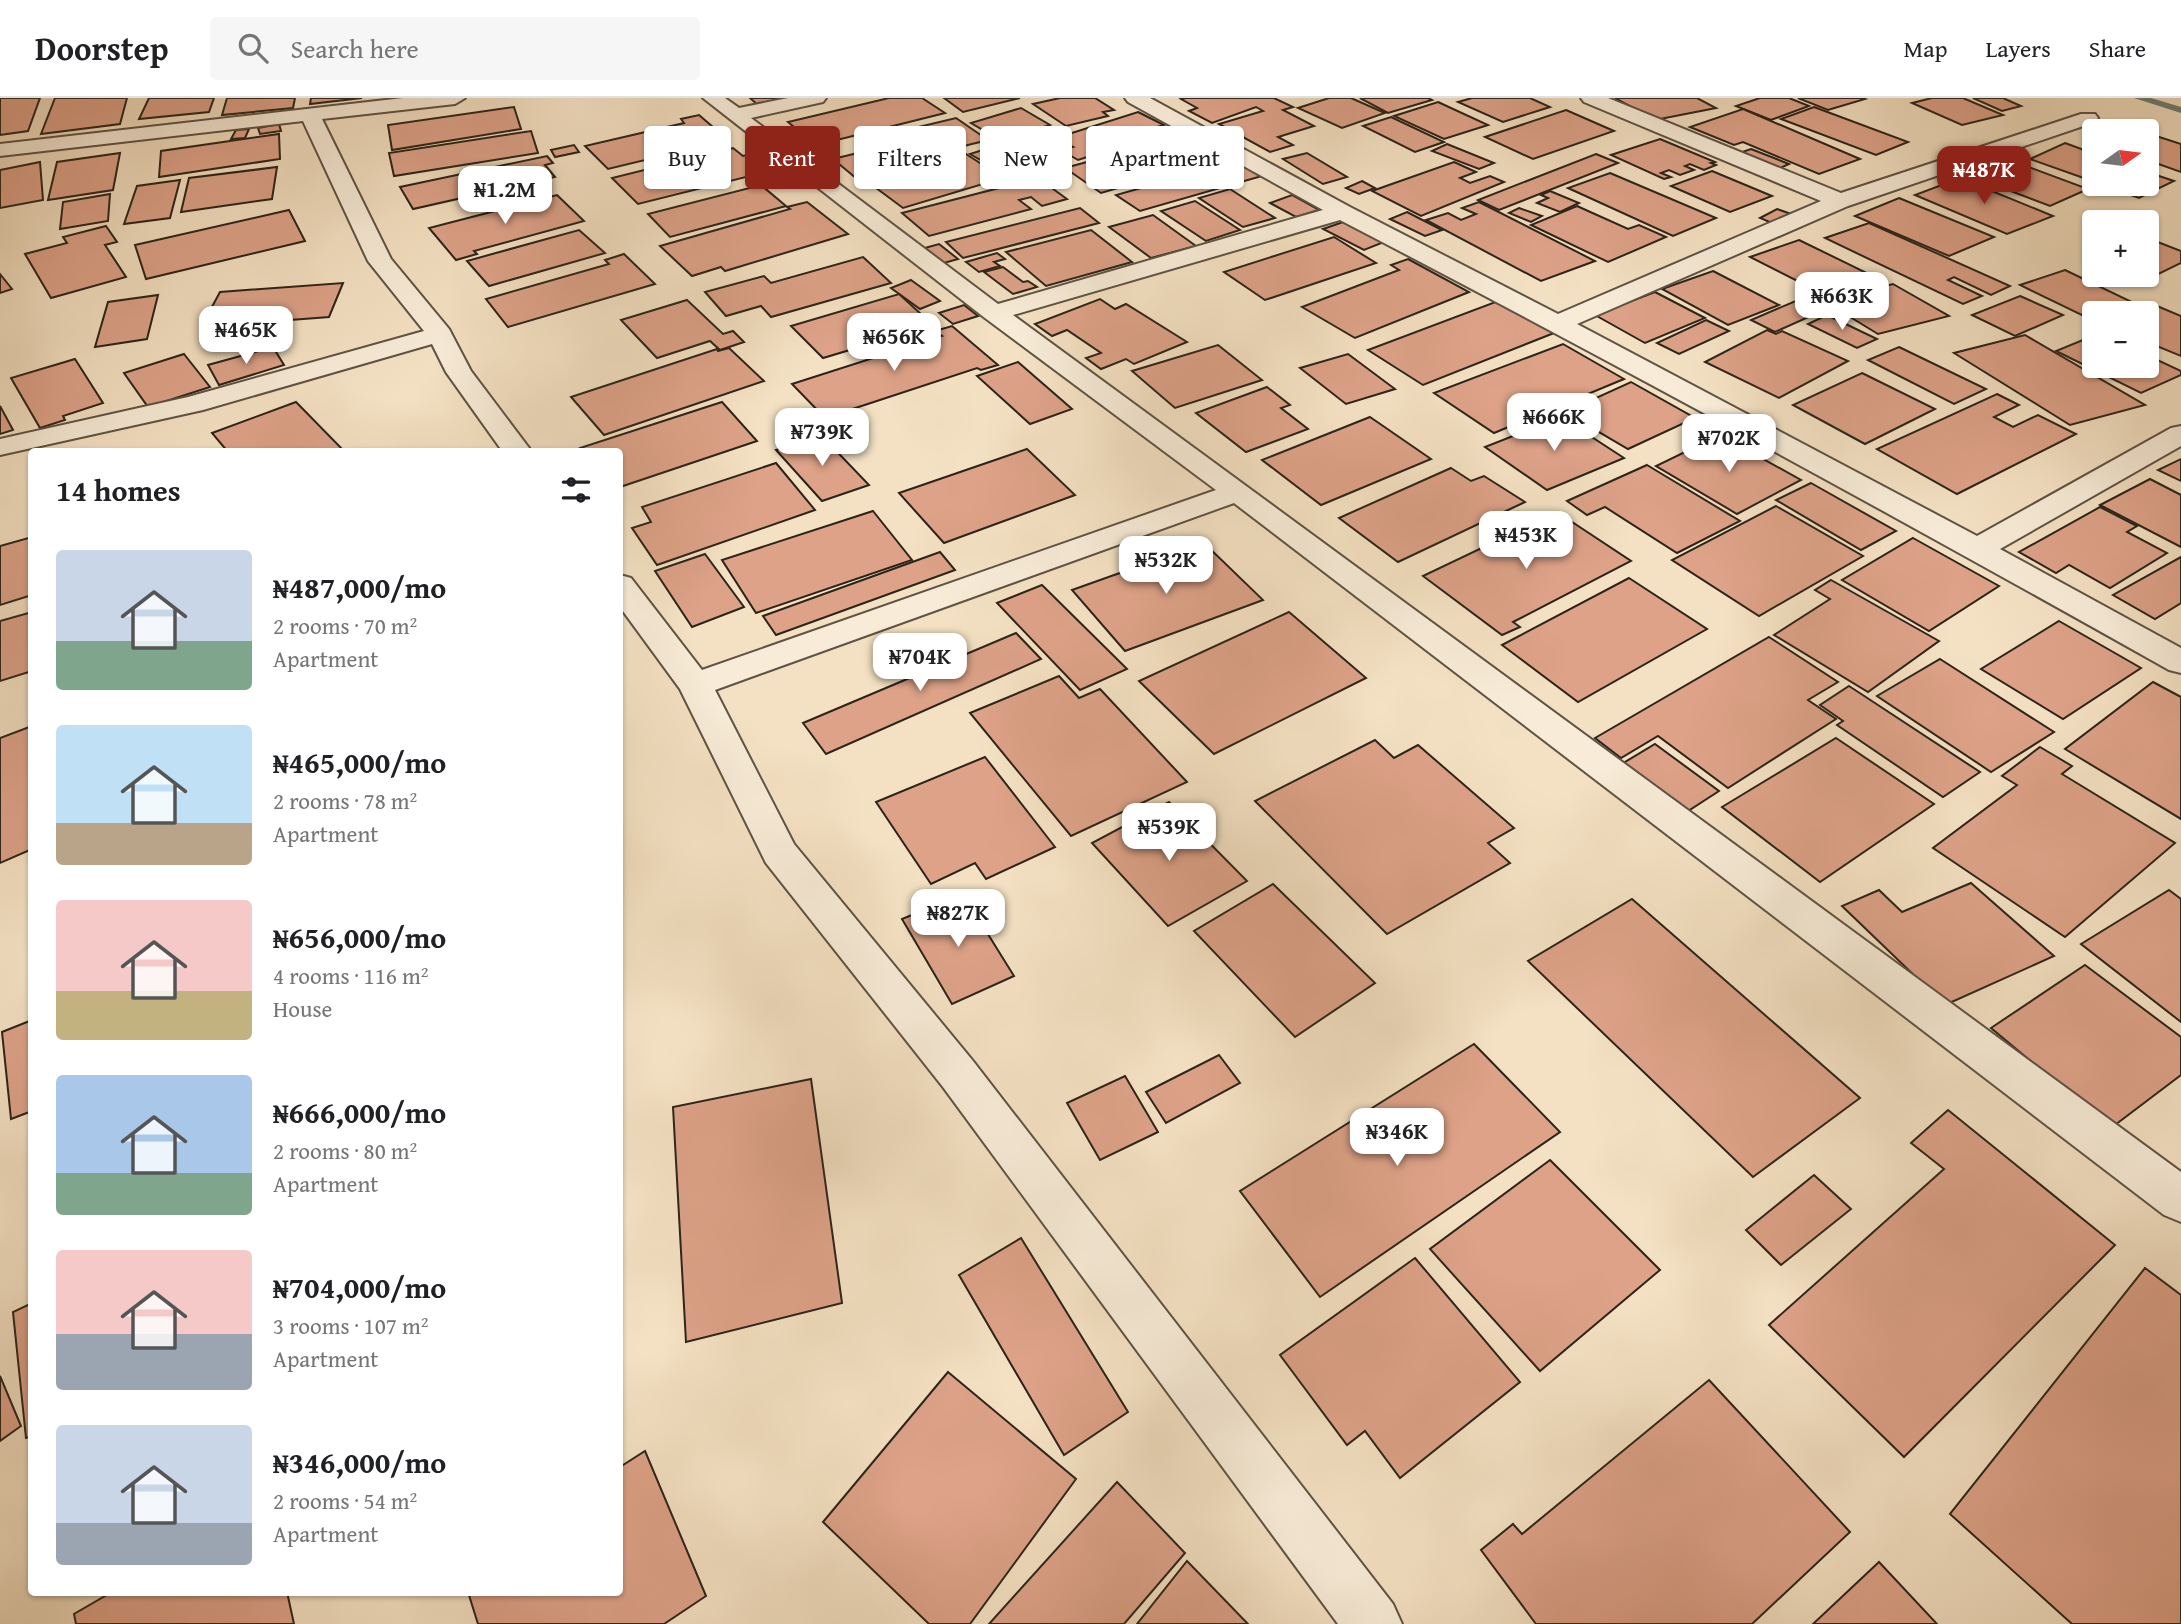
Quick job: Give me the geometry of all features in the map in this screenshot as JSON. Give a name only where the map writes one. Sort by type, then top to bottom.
[{"type":"street","points":[[0,150],[455,98]]},
{"type":"street","points":[[724,107],[816,98]]},
{"type":"street","points":[[1135,98],[1342,212],[1557,323],[1977,549],[2181,662]]},
{"type":"street","points":[[1591,98],[1840,201]]},
{"type":"street","points":[[1557,323],[1840,201],[2088,117],[2066,103]]},
{"type":"street","points":[[724,107],[994,313],[1238,492],[2181,1200]]},
{"type":"street","points":[[309,114],[380,261],[440,334],[458,372],[515,448]]},
{"type":"street","points":[[994,313],[1342,212]]},
{"type":"street","points":[[0,447],[193,404],[440,334]]},
{"type":"street","points":[[1977,549],[2181,434]]},
{"type":"street","points":[[695,685],[1238,492]]},
{"type":"street","points":[[623,589],[695,685],[780,853],[966,1085],[1373,1624]]},
{"type":"building","points":[[0,98],[40,98],[28,131],[0,135]]},
{"type":"building","points":[[55,98],[127,98],[120,124],[41,134]]},
{"type":"building","points":[[149,98],[214,98],[209,112],[139,119]]},
{"type":"building","points":[[227,98],[295,98],[293,108],[222,115]]},
{"type":"building","points":[[311,98],[362,98],[310,104]]},
{"type":"building","points":[[750,98],[798,98],[759,106]]},
{"type":"building","points":[[889,98],[922,98],[945,113],[893,126],[854,126],[854,136],[840,139],[840,126],[793,126],[788,122]]},
{"type":"building","points":[[944,98],[1020,98],[963,112]]},
{"type":"building","points":[[1060,98],[1095,98],[1114,110],[1103,112],[1108,116],[1066,126],[1033,104]]},
{"type":"building","points":[[1274,98],[1293,107],[1283,110],[1314,126],[1278,137],[1293,145],[1270,152],[1244,138],[1244,126],[1219,124],[1263,111],[1256,107],[1212,123],[1189,111],[1197,108],[1181,99]]},
{"type":"building","points":[[1329,98],[1351,98],[1385,113],[1342,128],[1298,108]]},
{"type":"building","points":[[1360,98],[1428,98],[1432,100],[1388,113]]},
{"type":"building","points":[[1472,98],[1530,98],[1550,107],[1503,122],[1458,102]]},
{"type":"building","points":[[1615,98],[1697,98],[1716,108],[1655,120]]},
{"type":"building","points":[[1760,98],[1789,98],[1809,106],[1771,120],[1736,106]]},
{"type":"building","points":[[1798,98],[1862,98],[1865,99],[1828,110]]},
{"type":"building","points":[[1932,98],[1963,98],[2003,115],[1962,125],[1912,103]]},
{"type":"building","points":[[1973,98],[2003,98],[2021,106],[2002,111]]},
{"type":"building","points":[[1438,102],[1488,125],[1444,139],[1394,116]]},
{"type":"building","points":[[514,107],[521,129],[392,150],[388,125]]},
{"type":"building","points":[[1814,107],[1908,142],[1876,155],[1781,119]]},
{"type":"building","points":[[1021,108],[1050,125],[980,126],[980,128],[971,123]]},
{"type":"building","points":[[1743,109],[1860,159],[1819,174],[1743,142],[1734,145],[1690,127]]},
{"type":"building","points":[[1566,110],[1614,131],[1533,159],[1485,137]]},
{"type":"building","points":[[1138,112],[1164,125],[1160,126],[1094,126]]},
{"type":"building","points":[[699,115],[712,126],[671,126],[684,123],[681,119]]},
{"type":"building","points":[[1391,117],[1444,142],[1415,152],[1363,126]]},
{"type":"building","points":[[956,118],[980,134],[980,142],[966,146],[966,126],[923,126]]},
{"type":"building","points":[[279,124],[281,131],[260,134],[258,128]]},
{"type":"building","points":[[1086,128],[1086,157],[1078,160],[1072,156],[1072,133]]},
{"type":"building","points":[[249,129],[245,138],[231,139],[236,130]]},
{"type":"building","points":[[531,131],[538,153],[394,176],[389,153]]},
{"type":"building","points":[[644,132],[644,160],[608,169],[585,146]]},
{"type":"building","points":[[279,134],[280,159],[159,177],[161,151]]},
{"type":"building","points":[[2160,137],[2181,144],[2181,172],[2160,165]]},
{"type":"building","points":[[1660,139],[1715,162],[1711,163],[1716,165],[1704,170],[1690,164],[1685,166],[1694,170],[1680,175],[1669,170],[1661,173],[1671,177],[1664,179],[1611,155]]},
{"type":"building","points":[[2065,143],[2082,149],[2082,177],[2030,159]]},
{"type":"building","points":[[1447,144],[1494,163],[1479,169],[1432,151]]},
{"type":"building","points":[[574,145],[579,152],[555,157],[551,150]]},
{"type":"building","points":[[731,148],[745,156],[745,177],[731,181]]},
{"type":"building","points":[[1751,149],[1789,164],[1778,169],[1739,153]]},
{"type":"building","points":[[980,151],[980,160],[970,154]]},
{"type":"building","points":[[120,153],[113,190],[48,200],[57,162]]},
{"type":"building","points":[[1307,153],[1347,177],[1323,184],[1283,159]]},
{"type":"building","points":[[854,154],[854,176],[840,165],[840,157]]},
{"type":"building","points":[[966,154],[980,163],[980,185],[903,208],[877,189],[966,189]]},
{"type":"building","points":[[1596,154],[1618,163],[1499,210],[1478,200]]},
{"type":"building","points":[[1996,155],[2082,187],[2082,192],[2050,206],[1958,171]]},
{"type":"building","points":[[547,156],[553,163],[545,165],[555,177],[413,209],[400,187]]},
{"type":"building","points":[[40,162],[43,200],[0,208],[0,170]]},
{"type":"building","points":[[1086,162],[1086,183],[1072,173],[1072,166]]},
{"type":"building","points":[[1454,162],[1476,172],[1460,178],[1470,183],[1490,176],[1504,182],[1421,216],[1372,191]]},
{"type":"building","points":[[1244,165],[1262,176],[1244,181]]},
{"type":"building","points":[[277,167],[272,199],[181,212],[189,178]]},
{"type":"building","points":[[644,170],[644,189],[698,189],[638,204],[612,178]]},
{"type":"building","points":[[1712,171],[1772,196],[1730,212],[1671,186]]},
{"type":"building","points":[[1610,173],[1716,218],[1673,236],[1568,188]]},
{"type":"building","points":[[2160,176],[2174,181],[2160,188]]},
{"type":"building","points":[[1960,178],[2053,216],[2007,234],[1915,195]]},
{"type":"building","points":[[180,180],[170,218],[124,224],[137,186]]},
{"type":"building","points":[[1362,181],[1375,188],[1359,194],[1346,188]]},
{"type":"building","points":[[745,189],[766,189],[786,206],[670,237],[648,214]]},
{"type":"building","points":[[995,189],[1053,189],[1067,199],[1042,206],[1031,197],[1019,200],[1031,209],[929,236],[902,213]]},
{"type":"building","points":[[1095,189],[1115,189],[1101,193]]},
{"type":"building","points":[[1137,189],[1217,189],[1140,211],[1116,195]]},
{"type":"building","points":[[1230,189],[1275,218],[1243,227],[1199,198]]},
{"type":"building","points":[[1550,191],[1579,203],[1560,212],[1537,203],[1548,198],[1541,195]]},
{"type":"building","points":[[110,194],[108,221],[60,229],[63,202]]},
{"type":"building","points":[[557,195],[584,221],[474,251],[477,254],[456,260],[429,228]]},
{"type":"building","points":[[1292,195],[1319,210],[1296,217],[1270,203]]},
{"type":"building","points":[[1899,198],[1994,237],[1949,256],[1855,216]]},
{"type":"building","points":[[1195,201],[1240,230],[1206,241],[1161,211]]},
{"type":"building","points":[[807,202],[848,234],[725,271],[721,267],[692,276],[660,246],[790,209],[787,207]]},
{"type":"building","points":[[1479,202],[1595,261],[1541,281],[1426,220],[1448,213],[1461,220],[1476,214],[1462,208]]},
{"type":"building","points":[[1577,206],[1628,229],[1639,225],[1666,237],[1608,262],[1531,225]]},
{"type":"building","points":[[1080,208],[1099,223],[963,258],[946,242]]},
{"type":"building","points":[[1519,208],[1542,216],[1531,222],[1509,213]]},
{"type":"building","points":[[1777,209],[1797,216],[1779,226],[1760,218]]},
{"type":"building","points":[[289,210],[305,241],[146,279],[135,245]]},
{"type":"building","points":[[1407,212],[1442,230],[1425,236],[1390,219]]},
{"type":"building","points":[[1153,215],[1196,246],[1151,258],[1109,227]]},
{"type":"building","points":[[1343,222],[1384,242],[1364,250],[1323,229]]},
{"type":"building","points":[[1869,223],[2010,286],[1991,295],[1954,277],[1948,280],[1982,296],[1963,304],[1825,238]]},
{"type":"building","points":[[106,226],[117,242],[105,245],[126,277],[51,298],[25,254],[67,243],[63,237]]},
{"type":"building","points":[[579,230],[605,253],[489,286],[467,261]]},
{"type":"building","points":[[1091,230],[1132,262],[1046,286],[1006,252]]},
{"type":"building","points":[[1334,237],[1376,263],[1265,300],[1224,272]]},
{"type":"building","points":[[1799,240],[1875,277],[1825,295],[1750,257]]},
{"type":"building","points":[[2159,242],[2181,251],[2181,263],[2159,274]]},
{"type":"building","points":[[939,244],[958,259],[944,263],[925,248]]},
{"type":"building","points":[[997,253],[1005,259],[994,262],[1000,266],[979,272],[966,262]]},
{"type":"building","points":[[624,254],[655,284],[508,327],[486,299],[609,264],[605,260]]},
{"type":"building","points":[[863,257],[891,283],[771,317],[761,306],[726,316],[705,292],[764,276],[771,283]]},
{"type":"building","points":[[1408,259],[1469,292],[1355,338],[1302,307],[1399,270],[1391,265]]},
{"type":"building","points":[[1003,267],[1023,282],[1028,281],[1037,287],[1013,294],[984,272]]},
{"type":"building","points":[[2065,270],[2082,278],[2082,287],[2101,287],[2130,301],[2082,301],[2082,315],[2020,285]]},
{"type":"building","points":[[1713,271],[1779,305],[1728,325],[1662,289]]},
{"type":"building","points":[[0,274],[12,289],[0,293]]},
{"type":"building","points":[[911,280],[940,301],[920,309],[891,288]]},
{"type":"building","points":[[343,283],[329,317],[201,327],[220,292]]},
{"type":"building","points":[[1893,284],[1949,316],[1878,334],[1824,301]]},
{"type":"building","points":[[1655,292],[1705,318],[1645,343],[1595,315]]},
{"type":"building","points":[[899,294],[933,325],[823,358],[791,326]]},
{"type":"building","points":[[158,295],[147,339],[95,347],[108,302]]},
{"type":"building","points":[[2020,296],[2063,315],[2015,336],[1972,315]]},
{"type":"building","points":[[1100,299],[1115,309],[1126,304],[1187,342],[1134,364],[1126,359],[1101,369],[1086,358],[1101,353],[1067,330],[1052,336],[1035,324]]},
{"type":"building","points":[[687,300],[723,334],[733,331],[744,342],[720,350],[710,341],[657,358],[621,320]]},
{"type":"building","points":[[1798,300],[1822,311],[1775,332],[1751,320]]},
{"type":"building","points":[[1498,301],[1554,333],[1423,385],[1368,350]]},
{"type":"building","points":[[964,305],[978,316],[953,324],[939,313]]},
{"type":"building","points":[[2159,307],[2181,316],[2181,356],[2159,347]]},
{"type":"building","points":[[1827,315],[1877,339],[1857,348],[1808,324]]},
{"type":"building","points":[[1706,320],[1729,331],[1679,354],[1657,343]]},
{"type":"building","points":[[952,326],[998,365],[981,370],[977,368],[825,418],[792,384],[942,336],[935,331]]},
{"type":"building","points":[[1767,330],[1776,334],[1782,331],[1848,361],[1779,398],[1705,362]]},
{"type":"building","points":[[2025,335],[2082,368],[2082,378],[2099,378],[2145,405],[2070,425],[1954,353]]},
{"type":"building","points":[[2082,340],[2082,364],[2056,351]]},
{"type":"building","points":[[1563,344],[1624,379],[1494,433],[1434,393]]},
{"type":"building","points":[[1218,345],[1262,380],[1175,408],[1132,371]]},
{"type":"building","points":[[273,347],[284,365],[219,385],[208,365]]},
{"type":"building","points":[[1899,347],[1986,389],[1954,404],[1868,360]]},
{"type":"building","points":[[729,348],[764,381],[604,435],[571,397],[717,349]]},
{"type":"building","points":[[184,354],[210,387],[148,407],[124,373]]},
{"type":"building","points":[[1348,354],[1395,389],[1346,404],[1300,368]]},
{"type":"building","points":[[75,359],[103,403],[63,416],[65,420],[40,428],[11,378]]},
{"type":"building","points":[[2159,361],[2181,371],[2181,375],[2141,393],[2111,378],[2159,378]]},
{"type":"building","points":[[1018,362],[1072,409],[1030,424],[977,376]]},
{"type":"building","points":[[1862,373],[1935,409],[1865,444],[1793,405]]},
{"type":"building","points":[[1631,382],[1695,418],[1628,449],[1565,412]]},
{"type":"building","points":[[1267,387],[1290,405],[1281,408],[1308,429],[1246,452],[1196,413]]},
{"type":"building","points":[[1997,394],[2019,405],[1994,417],[2013,427],[2038,415],[2076,434],[1957,494],[1877,449]]},
{"type":"building","points":[[296,402],[341,448],[225,448],[212,433]]},
{"type":"building","points":[[722,402],[757,441],[623,486],[623,448],[580,448]]},
{"type":"building","points":[[0,406],[13,430],[0,434]]},
{"type":"building","points":[[1370,417],[1431,459],[1321,505],[1262,460]]},
{"type":"building","points":[[1561,417],[1624,458],[1547,490],[1485,447]]},
{"type":"building","points":[[821,435],[869,485],[822,501],[776,450]]},
{"type":"building","points":[[1720,435],[1801,480],[1737,514],[1656,466]]},
{"type":"building","points":[[1027,449],[1075,495],[944,543],[899,493]]},
{"type":"building","points":[[2181,459],[2181,481],[2158,470]]},
{"type":"building","points":[[776,463],[815,510],[657,565],[632,528],[651,522],[642,507]]},
{"type":"building","points":[[1647,465],[1740,521],[1677,553],[1605,507],[1587,515],[1567,501]]},
{"type":"building","points":[[1451,468],[1471,481],[1484,476],[1525,502],[1398,562],[1339,518]]},
{"type":"building","points":[[2150,479],[2181,495],[2181,547],[2100,505]]},
{"type":"building","points":[[1811,483],[1896,531],[1861,550],[1776,500]]},
{"type":"building","points":[[1776,506],[1863,556],[1759,616],[1672,560]]},
{"type":"building","points":[[2100,507],[2137,526],[2127,532],[2167,553],[2110,588],[2069,565],[2056,573],[2019,552]]},
{"type":"building","points":[[873,511],[912,560],[756,613],[722,560]]},
{"type":"building","points":[[1557,512],[1631,561],[1513,622],[1520,627],[1502,635],[1423,576]]},
{"type":"building","points":[[28,538],[28,596],[0,605],[0,546]]},
{"type":"building","points":[[1913,538],[1999,586],[1929,631],[1842,580]]},
{"type":"building","points":[[1204,543],[1263,600],[1125,651],[1072,590]]},
{"type":"building","points":[[940,552],[955,570],[776,635],[763,616]]},
{"type":"building","points":[[705,554],[744,607],[692,627],[655,571]]},
{"type":"building","points":[[2181,557],[2181,603],[2155,619],[2113,595]]},
{"type":"building","points":[[1629,578],[1707,629],[1578,702],[1502,645]]},
{"type":"building","points":[[1831,580],[1939,641],[1868,692],[1774,635],[1830,599],[1815,590]]},
{"type":"building","points":[[1042,585],[1127,669],[1080,690],[997,603]]},
{"type":"building","points":[[1289,612],[1366,678],[1214,754],[1139,681]]},
{"type":"building","points":[[28,613],[28,672],[0,681],[0,621]]},
{"type":"building","points":[[2059,621],[2141,668],[2063,719],[1981,669]]},
{"type":"building","points":[[1016,633],[1041,659],[826,754],[803,723]]},
{"type":"building","points":[[1769,637],[1838,682],[1808,700],[1836,719],[1728,788],[1658,736],[1621,758],[1595,738]]},
{"type":"building","points":[[1940,659],[2054,732],[1991,772],[1877,696]]},
{"type":"building","points":[[1059,676],[1079,698],[1100,689],[1187,782],[1071,836],[970,713]]},
{"type":"building","points":[[2153,682],[2181,697],[2181,819],[2065,749]]},
{"type":"building","points":[[1849,686],[1980,772],[1943,797],[1837,725],[1843,721],[1820,705]]},
{"type":"building","points":[[28,728],[28,851],[0,863],[0,738]]},
{"type":"building","points":[[1836,738],[1934,804],[1820,882],[1722,807]]},
{"type":"building","points":[[1375,740],[1394,758],[1418,745],[1514,828],[1488,843],[1510,863],[1387,934],[1255,801]]},
{"type":"building","points":[[1655,744],[1719,791],[1685,813],[1620,765]]},
{"type":"building","points":[[2040,747],[2072,766],[2062,774],[2175,843],[2065,937],[1933,848],[2017,785],[2002,776]]},
{"type":"building","points":[[985,757],[1055,847],[986,879],[975,863],[931,884],[876,802]]},
{"type":"building","points":[[1169,802],[1247,881],[1168,926],[1092,843]]},
{"type":"building","points":[[1971,883],[2054,956],[1945,1005],[1842,906],[1879,890],[1902,912]]},
{"type":"building","points":[[1273,884],[1375,983],[1295,1037],[1194,931]]},
{"type":"building","points":[[2169,890],[2181,899],[2181,1022],[2081,944]]},
{"type":"building","points":[[963,894],[1014,976],[952,1004],[902,919]]},
{"type":"building","points":[[1632,899],[1860,1098],[1753,1177],[1528,961]]},
{"type":"building","points":[[2085,965],[2181,1037],[2181,1075],[2111,1128],[1991,1028]]},
{"type":"building","points":[[28,1022],[28,1113],[11,1119],[2,1032]]},
{"type":"building","points":[[1474,1044],[1560,1132],[1320,1297],[1240,1191]]},
{"type":"building","points":[[1219,1055],[1240,1083],[1166,1123],[1146,1092]]},
{"type":"building","points":[[1125,1076],[1158,1132],[1100,1160],[1067,1103]]},
{"type":"building","points":[[811,1079],[842,1303],[686,1342],[673,1107]]},
{"type":"building","points":[[1948,1110],[2115,1245],[1904,1457],[1769,1325],[1944,1169],[1911,1143]]},
{"type":"building","points":[[1550,1160],[1660,1270],[1540,1371],[1430,1249]]},
{"type":"building","points":[[1814,1175],[1851,1209],[1781,1265],[1746,1230]]},
{"type":"building","points":[[1021,1238],[1128,1412],[1064,1455],[959,1275]]},
{"type":"building","points":[[1415,1258],[1520,1382],[1400,1478],[1365,1431],[1347,1445],[1280,1355]]},
{"type":"building","points":[[2145,1268],[2181,1295],[2181,1624],[2072,1624],[1950,1514]]},
{"type":"building","points":[[28,1305],[26,1438],[13,1312]]},
{"type":"building","points":[[948,1372],[1076,1479],[970,1624],[929,1624],[823,1522]]},
{"type":"building","points":[[0,1376],[21,1426],[0,1441]]},
{"type":"building","points":[[1709,1380],[1850,1532],[1752,1624],[1536,1624],[1481,1550],[1513,1524],[1522,1534]]},
{"type":"building","points":[[645,1451],[706,1596],[664,1624],[478,1624],[469,1596],[623,1596],[623,1465]]},
{"type":"building","points":[[1117,1482],[1185,1553],[1124,1624],[989,1624]]},
{"type":"building","points":[[1187,1561],[1248,1624],[1137,1624]]},
{"type":"building","points":[[1879,1562],[1937,1624],[1813,1624]]},
{"type":"building","points":[[105,1596],[288,1596],[294,1624],[76,1624],[74,1614]]},
{"type":"waterway","points":[[2139,98],[2181,110]]}]
